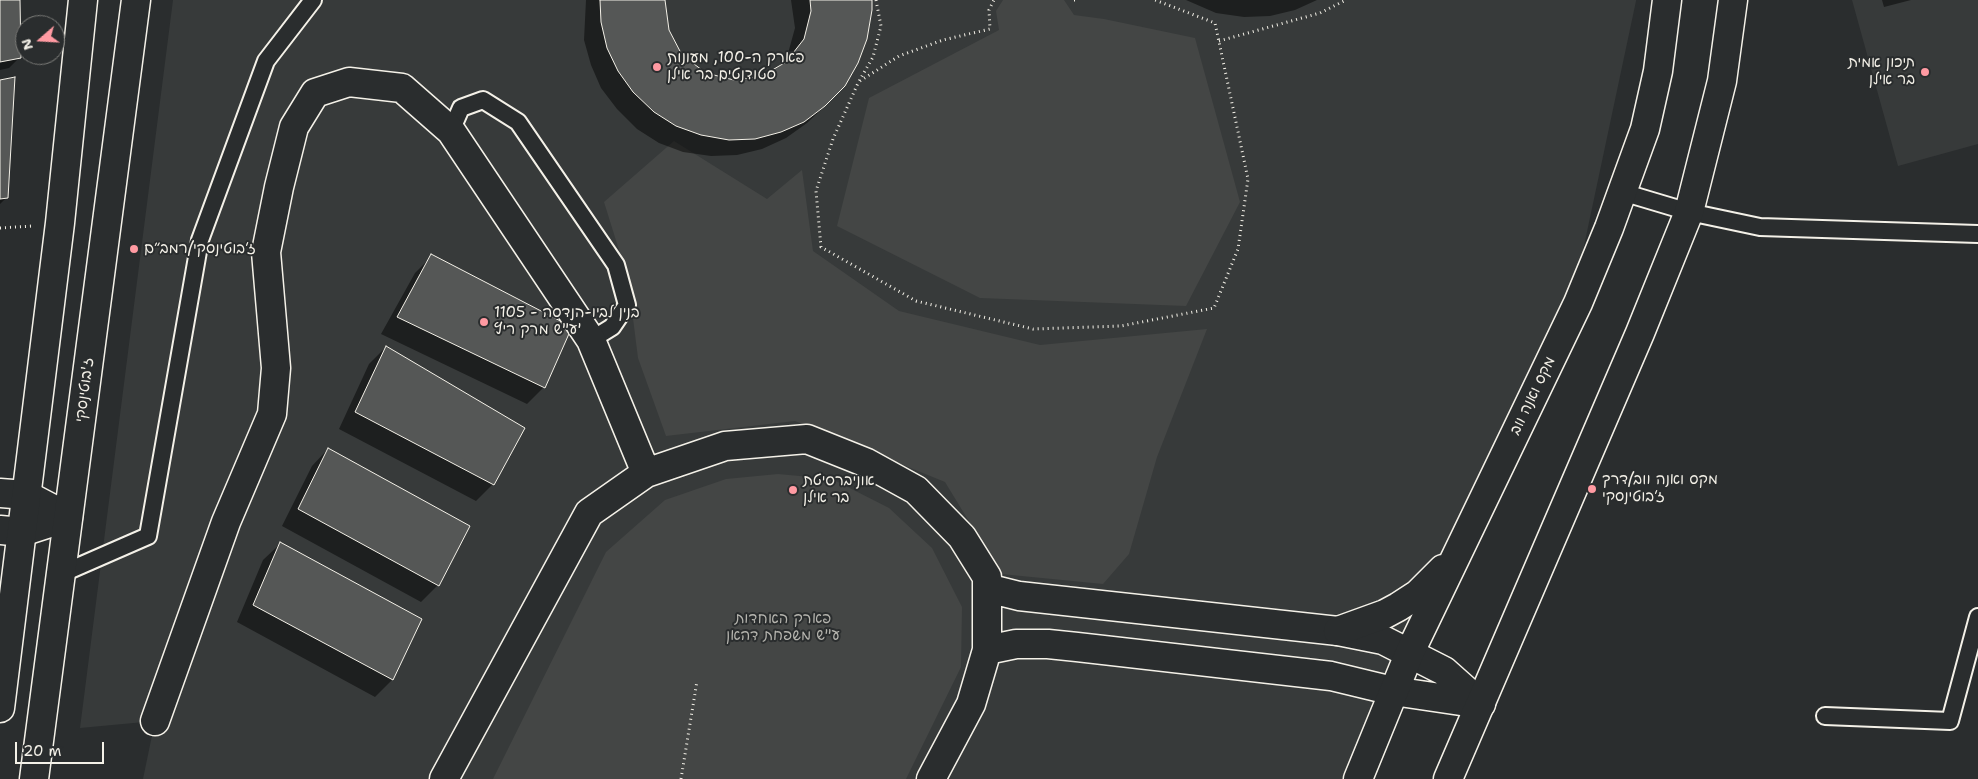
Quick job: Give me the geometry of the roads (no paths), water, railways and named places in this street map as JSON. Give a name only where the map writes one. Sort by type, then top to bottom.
[{"type":"street","points":[[0,708],[13,494],[60,223],[83,0]]},
{"type":"street","name":"ז'בוטינסקי","points":[[34,779],[136,0]]},
{"type":"street","points":[[1448,779],[1640,333],[1689,212],[1722,81],[1733,0]]},
{"type":"street","name":"מקס ואנה ווב","points":[[1358,779],[1410,652],[1578,303],[1622,192],[1645,129],[1658,71],[1664,6]]},
{"type":"street","points":[[155,721],[226,522],[272,414],[276,368],[266,252],[279,187],[294,127],[315,94],[349,82],[402,88],[451,131],[591,340],[646,473]]},
{"type":"street","points":[[444,779],[589,513],[646,473],[725,446],[807,439],[867,463],[916,490],[962,537],[987,577],[987,650],[971,704],[931,779]]},
{"type":"street","points":[[13,494],[68,517]]},
{"type":"street","points":[[11,531],[68,517]]},
{"type":"street","points":[[1338,630],[1385,614],[1412,597],[1437,577],[1459,548]]},
{"type":"street","points":[[987,588],[1019,596],[1338,630],[1383,640],[1410,652],[1444,671],[1481,704]]},
{"type":"street","points":[[987,650],[1016,644],[1048,644],[1331,676],[1393,691],[1481,704]]},
{"type":"lane","points":[[61,574],[148,536],[200,240],[266,61],[313,0]]},
{"type":"lane","points":[[451,131],[461,108],[483,100],[518,122],[616,264],[627,305],[612,327],[591,340]]},
{"type":"lane","points":[[1622,192],[1689,212],[1760,227],[1978,234]]},
{"type":"lane","points":[[1825,716],[1950,721],[1978,617]]},
{"type":"place","name":"פארק ה-100, מעונות סטודנטים בר אילן","points":[[657,67]]},
{"type":"place","name":"תיכון אמית בר אילן","points":[[1925,72]]},
{"type":"place","name":"ז׳בוטינסקי/רמב״ם","points":[[134,249]]},
{"type":"place","name":"1105 - בנין לביו-הנדסה ע\"ש מרק ריץ'","points":[[484,322]]},
{"type":"place","name":"מקס ואנה ווב/דרך ז׳בוטינסקי","points":[[1592,489]]},
{"type":"place","name":"אוניברסיטת בר אילן","points":[[793,490]]},
{"type":"park label","name":"פארק האחדות ע\"ש משפחת דהאן","points":[[783,628]]}]
